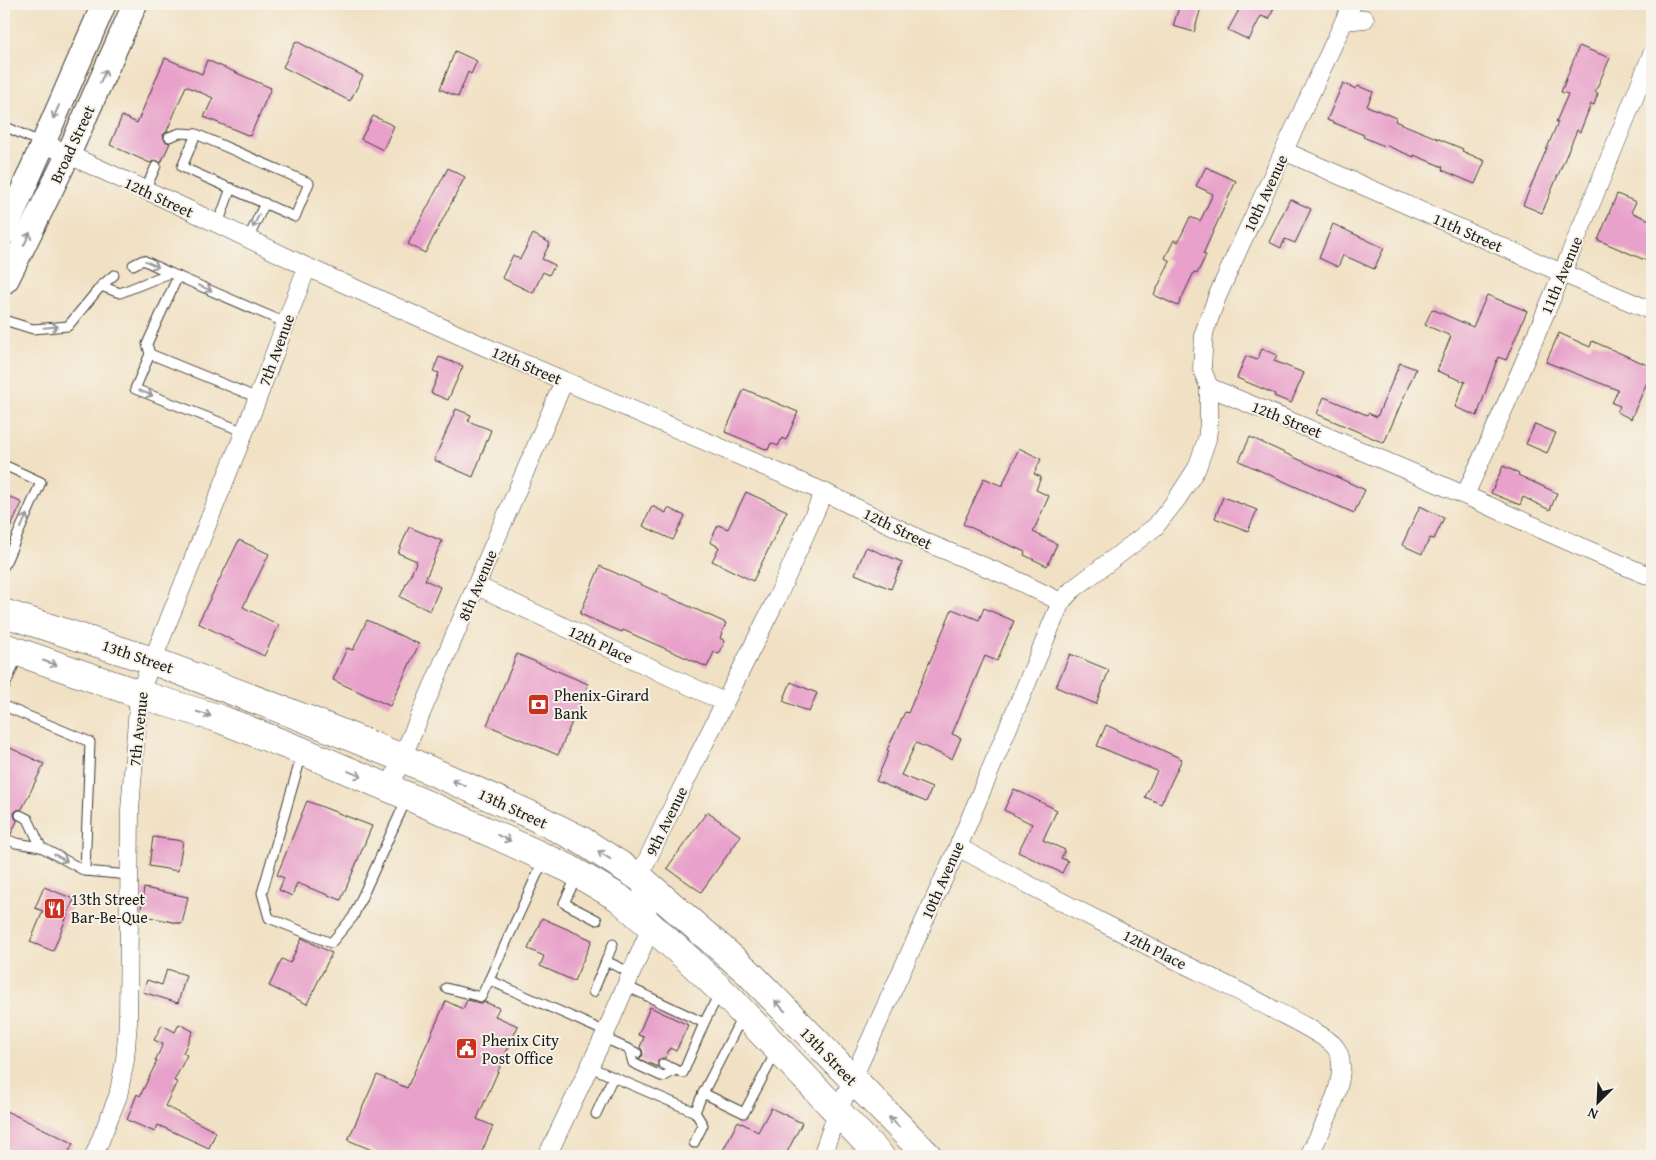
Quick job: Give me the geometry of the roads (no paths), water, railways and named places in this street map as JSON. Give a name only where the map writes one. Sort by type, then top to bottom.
[{"type":"main road","name":"Broad Street","points":[[4,234],[104,4]]},
{"type":"main road","name":"Broad Street","points":[[4,282],[68,156],[135,4]]},
{"type":"main road","name":"13th Street","points":[[4,612],[152,661],[304,718],[402,758],[581,840],[639,877],[748,972],[928,1156]]},
{"type":"main road","name":"13th Street","points":[[12,650],[139,694],[220,719],[302,751],[545,857],[578,874],[619,898],[721,990],[880,1156]]},
{"type":"street","name":"10th Avenue","points":[[1209,387],[1202,369],[1204,333],[1217,297],[1352,4]]},
{"type":"street","points":[[1344,22],[1365,19]]},
{"type":"street","name":"11th Avenue","points":[[1466,495],[1503,414],[1652,54]]},
{"type":"street","name":"12th Street","points":[[43,143],[218,224],[307,268],[564,381],[824,492],[930,544],[1012,578],[1061,602]]},
{"type":"street","name":"11th Street","points":[[1284,151],[1562,274],[1652,311]]},
{"type":"street","name":"7th Avenue","points":[[94,1156],[118,1096],[125,1060],[128,1022],[130,810],[139,694],[245,432],[307,268]]},
{"type":"street","name":"8th Avenue","points":[[398,792],[402,758],[564,381]]},
{"type":"street","name":"12th Street","points":[[1209,387],[1466,495],[1652,578]]},
{"type":"street","points":[[1061,602],[1079,584],[1156,526],[1177,499],[1197,468],[1207,439],[1209,387]]},
{"type":"street","name":"9th Avenue","points":[[639,877],[777,598],[824,492]]},
{"type":"street","name":"12th Place","points":[[477,586],[724,702]]},
{"type":"street","name":"10th Avenue","points":[[822,1156],[837,1113],[958,847],[1061,602]]},
{"type":"street","name":"12th Place","points":[[958,847],[1005,873],[1252,997],[1321,1036],[1335,1047],[1342,1063],[1340,1080],[1330,1109],[1309,1156]]},
{"type":"street","points":[[547,1156],[605,1035],[651,927],[639,877]]},
{"type":"lane","points":[[4,126],[43,143]]},
{"type":"lane","points":[[168,137],[180,133],[196,134],[309,183],[295,217],[182,166],[196,134]]},
{"type":"lane","points":[[145,190],[156,166]]},
{"type":"lane","points":[[218,224],[231,188]]},
{"type":"lane","points":[[248,239],[264,203]]},
{"type":"lane","points":[[133,265],[143,260],[286,323]]},
{"type":"lane","points":[[4,320],[33,329],[68,326],[101,286],[114,274]]},
{"type":"lane","points":[[101,286],[120,293],[174,275]]},
{"type":"lane","points":[[174,275],[147,344],[150,354],[136,389],[245,432]]},
{"type":"lane","points":[[150,354],[258,398]]},
{"type":"lane","points":[[4,465],[41,482],[4,566]]},
{"type":"lane","points":[[4,688],[12,650]]},
{"type":"lane","points":[[4,706],[90,742],[85,871]]},
{"type":"lane","points":[[302,751],[262,893],[269,918],[331,943],[353,917],[398,792]]},
{"type":"lane","points":[[20,815],[28,819],[41,847]]},
{"type":"lane","points":[[4,838],[16,843],[41,847],[85,871],[129,875]]},
{"type":"lane","points":[[446,988],[481,997],[545,857]]},
{"type":"lane","points":[[578,874],[564,904],[597,920]]},
{"type":"lane","points":[[593,992],[613,944]]},
{"type":"lane","points":[[606,961],[629,979],[704,1023]]},
{"type":"lane","points":[[489,980],[605,1035],[633,1051],[633,1063],[663,1077],[675,1070]]},
{"type":"lane","points":[[663,1064],[683,1073],[704,1023],[721,990]]},
{"type":"lane","points":[[695,1112],[744,1014]]},
{"type":"lane","points":[[703,1093],[744,1113],[777,1050]]},
{"type":"lane","points":[[590,1067],[695,1112],[703,1124],[694,1143]]},
{"type":"lane","points":[[596,1114],[613,1077]]},
{"type":"place","name":"Phenix-Girard Bank","points":[[538,704]]},
{"type":"place","name":"13th Street Bar-Be-Que","points":[[55,908]]},
{"type":"place","name":"Phenix City Post Office","points":[[466,1049]]}]
